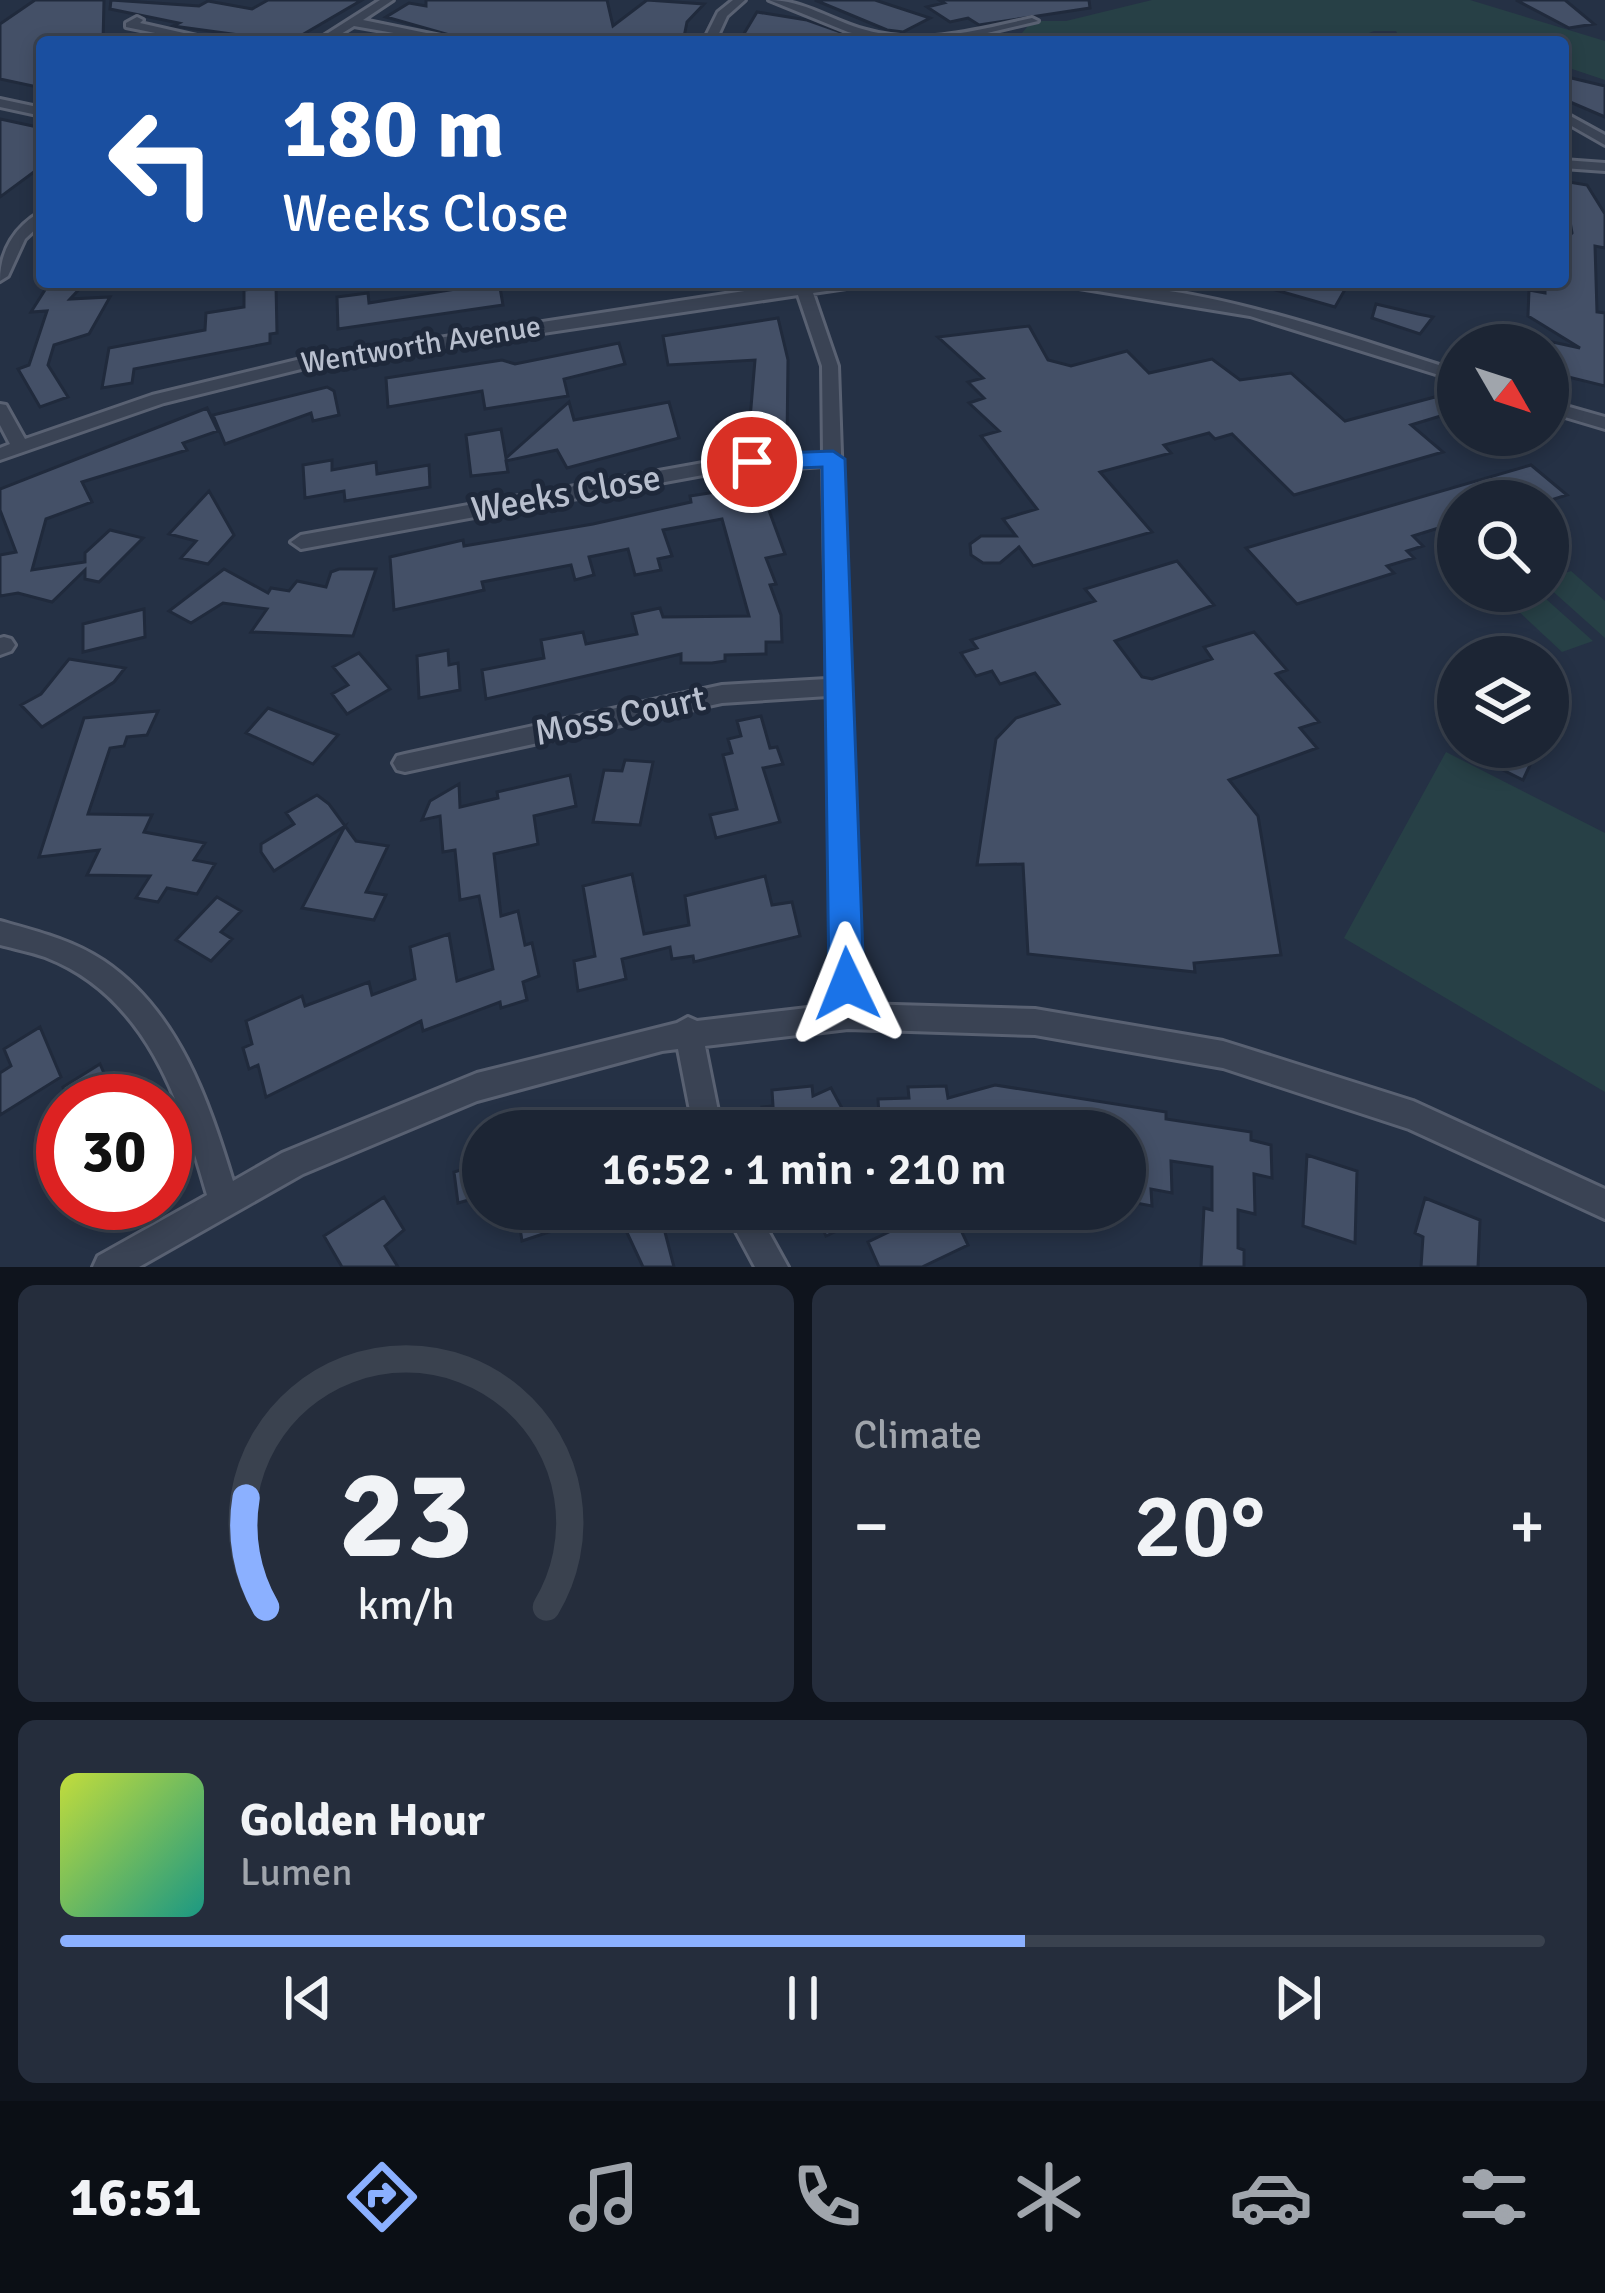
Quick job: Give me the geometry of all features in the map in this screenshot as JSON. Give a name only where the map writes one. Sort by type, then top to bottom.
[{"type":"street","points":[[330,36],[388,0]]},
{"type":"street","points":[[712,36],[719,19],[740,0]]},
{"type":"street","points":[[774,0],[884,36]]},
{"type":"street","points":[[963,36],[1032,21]]},
{"type":"street","points":[[353,22],[431,36]]},
{"type":"street","points":[[110,27],[133,23],[190,36]]},
{"type":"street","points":[[0,103],[36,111]]},
{"type":"street","points":[[1569,120],[1605,141]]},
{"type":"street","points":[[1569,164],[1605,167]]},
{"type":"street","points":[[0,276],[19,237],[36,221]]},
{"type":"street","name":"Wentworth Avenue","points":[[0,454],[158,399],[301,364],[795,288]]},
{"type":"street","points":[[802,288],[827,349],[848,1014]]},
{"type":"street","points":[[1137,288],[1299,324],[1437,369]]},
{"type":"street","points":[[0,409],[20,446]]},
{"type":"street","points":[[1569,412],[1605,423]]},
{"type":"street","name":"Weeks Close","points":[[301,542],[704,469],[833,459]]},
{"type":"street","name":"Moss Court","points":[[405,763],[722,694],[838,686]]},
{"type":"street","points":[[0,933],[33,940],[91,969],[160,1029],[196,1100],[223,1197]]},
{"type":"street","points":[[121,1263],[223,1197],[436,1099],[560,1059],[688,1030],[848,1014],[949,1013],[1075,1024],[1222,1054],[1423,1119],[1605,1204]]},
{"type":"street","points":[[688,1030],[704,1110]]},
{"type":"street","points":[[751,1230],[772,1267]]},
{"type":"green space","points":[[1152,0],[1470,0],[1605,41],[1605,80],[1569,68],[1569,36],[1399,36],[1396,31],[1361,36],[1022,33],[1032,21],[1066,21]]},
{"type":"green space","points":[[1569,572],[1605,601],[1605,638],[1569,606]]},
{"type":"green space","points":[[1519,612],[1561,612],[1593,641],[1569,650],[1569,636],[1545,636]]},
{"type":"green space","points":[[1437,768],[1477,768],[1605,833],[1605,1092],[1344,938]]},
{"type":"building","points":[[35,0],[104,0],[103,36],[36,36],[36,87],[0,79],[0,24]]},
{"type":"building","points":[[111,0],[199,6],[208,1],[252,9],[268,0],[362,0],[300,36],[246,36],[173,26],[179,23],[110,9]]},
{"type":"building","points":[[426,0],[607,0],[613,26],[647,0],[704,4],[687,22],[684,36],[453,36],[386,17],[409,3],[426,6]]},
{"type":"building","points":[[815,0],[875,0],[930,18],[903,32],[887,30]]},
{"type":"building","points":[[939,0],[1089,0],[1090,8],[979,25],[968,18],[950,22],[927,7],[944,3]]},
{"type":"building","points":[[1516,0],[1565,0],[1594,24],[1569,28]]},
{"type":"building","points":[[757,12],[807,20],[852,36],[743,36]]},
{"type":"building","points":[[1569,77],[1605,86],[1605,117],[1569,102]]},
{"type":"building","points":[[0,119],[36,127],[36,170],[0,197]]},
{"type":"building","points":[[1569,182],[1587,185],[1605,214],[1605,248],[1595,246],[1597,312],[1605,313],[1605,386],[1569,377],[1569,346],[1580,348],[1569,341],[1569,324],[1541,324],[1528,316],[1529,290],[1545,293],[1545,288],[1569,288]]},
{"type":"building","points":[[46,288],[80,288],[70,299],[110,297],[89,334],[54,345],[48,365],[68,397],[40,407],[18,369],[29,365],[47,311],[31,312]]},
{"type":"building","points":[[276,288],[277,333],[270,334],[270,343],[134,369],[132,383],[102,388],[109,348],[205,330],[206,313],[244,307],[244,290]]},
{"type":"building","points":[[462,288],[500,288],[503,305],[338,329],[337,297],[368,293],[369,303]]},
{"type":"building","points":[[1268,288],[1346,288],[1335,307]]},
{"type":"building","points":[[1376,304],[1433,317],[1420,334],[1372,318]]},
{"type":"building","points":[[778,318],[788,360],[787,441],[720,446],[717,422],[750,419],[755,360],[668,365],[663,336]]},
{"type":"building","points":[[1029,326],[1048,360],[1071,366],[1127,351],[1149,373],[1212,359],[1240,380],[1291,373],[1345,421],[1435,397],[1437,417],[1411,425],[1437,447],[1437,454],[1294,495],[1232,434],[1215,439],[1209,433],[1164,445],[1171,453],[1100,472],[1152,532],[1033,566],[1019,547],[1000,563],[983,563],[971,555],[970,544],[981,536],[1016,536],[1003,519],[1037,509],[981,436],[999,431],[969,403],[984,398],[968,382],[983,378],[938,337]]},
{"type":"building","points":[[619,343],[625,364],[564,379],[568,396],[485,409],[482,391],[388,407],[386,378],[502,360],[515,364]]},
{"type":"building","points":[[327,387],[334,391],[339,415],[313,421],[311,413],[225,444],[213,415]]},
{"type":"building","points":[[569,402],[574,420],[669,402],[679,438],[567,468],[557,450],[506,461],[508,472],[471,476],[466,435],[501,429],[506,458]]},
{"type":"building","points":[[207,408],[218,431],[183,443],[187,450],[82,482],[92,502],[46,519],[32,570],[85,562],[85,553],[110,530],[143,538],[99,582],[85,579],[85,570],[52,602],[18,593],[0,596],[0,555],[16,552],[0,510],[0,489]]},
{"type":"building","points":[[332,460],[332,470],[376,462],[377,474],[429,465],[430,487],[345,501],[344,491],[305,498],[303,465]]},
{"type":"building","points":[[1531,465],[1549,480],[1479,480]]},
{"type":"building","points":[[767,484],[774,504],[767,505],[785,554],[766,558],[776,584],[770,585],[781,615],[782,642],[766,642],[766,654],[681,663],[681,654],[486,699],[482,670],[544,658],[541,640],[583,632],[586,644],[637,634],[632,614],[660,608],[663,617],[749,616],[722,519],[663,530],[672,556],[658,559],[661,570],[635,575],[628,549],[589,557],[594,575],[575,580],[571,565],[482,582],[484,590],[394,610],[390,557],[463,540],[464,546],[593,524],[691,502],[690,496]]},
{"type":"building","points":[[209,491],[234,535],[208,564],[181,558],[196,541],[169,534]]},
{"type":"building","points":[[1437,492],[1437,529],[1413,536],[1423,546],[1407,551],[1414,558],[1387,566],[1394,573],[1297,604],[1246,548]]},
{"type":"building","points":[[1177,561],[1214,605],[1115,641],[1142,677],[1152,679],[1212,659],[1204,647],[1254,632],[1287,670],[1276,674],[1319,722],[1300,728],[1317,748],[1229,780],[1258,816],[1281,955],[1194,963],[1195,972],[1028,954],[1023,864],[977,865],[996,739],[1016,718],[1059,704],[1035,673],[1000,684],[992,671],[976,676],[961,653],[977,648],[971,640],[1095,601],[1085,589]]},
{"type":"building","points":[[224,569],[268,593],[271,588],[289,591],[297,581],[326,587],[331,572],[339,569],[376,569],[353,636],[251,632],[267,609],[223,603],[191,623],[169,611]]},
{"type":"building","points":[[144,609],[145,637],[83,652],[83,624]]},
{"type":"building","points":[[448,650],[449,665],[458,663],[460,690],[419,698],[417,656]]},
{"type":"building","points":[[359,653],[390,689],[347,714],[332,694],[348,685],[333,667]]},
{"type":"building","points":[[69,659],[125,668],[114,682],[42,727],[21,705],[41,694]]},
{"type":"building","points":[[268,708],[338,735],[313,764],[246,733]]},
{"type":"building","points":[[158,711],[147,735],[127,737],[124,746],[110,748],[88,814],[152,815],[144,832],[205,843],[194,860],[215,864],[197,894],[167,888],[158,902],[136,898],[150,876],[87,875],[99,850],[39,857],[84,718]]},
{"type":"building","points":[[761,716],[770,748],[777,747],[783,764],[763,768],[780,822],[716,838],[710,815],[737,809],[723,755],[732,753],[728,739],[741,736],[737,721]]},
{"type":"building","points":[[625,760],[653,762],[640,825],[593,822],[604,770],[622,771]]},
{"type":"building","points":[[1499,768],[1529,768],[1523,780]]},
{"type":"building","points":[[570,775],[576,806],[534,816],[538,844],[494,854],[501,916],[518,911],[525,945],[532,943],[539,976],[523,982],[527,1000],[501,1008],[500,1002],[423,1031],[421,1021],[266,1097],[258,1065],[249,1069],[243,1048],[252,1044],[246,1021],[302,996],[305,1006],[369,982],[372,995],[415,979],[410,947],[449,934],[457,981],[493,969],[479,896],[460,900],[455,850],[443,852],[440,816],[422,820],[430,801],[459,784],[460,807],[498,798],[497,792]]},
{"type":"building","points":[[317,795],[329,804],[356,841],[388,846],[366,892],[386,895],[374,920],[302,908],[345,826],[274,871],[261,852],[261,844],[294,824],[286,813]]},
{"type":"building","points":[[632,874],[644,934],[689,925],[685,896],[765,876],[772,905],[792,902],[800,936],[694,962],[693,956],[672,959],[670,947],[622,959],[626,979],[578,991],[574,961],[595,956],[583,886]]},
{"type":"building","points":[[217,897],[241,911],[221,932],[232,939],[211,961],[176,940]]},
{"type":"building","points":[[40,1027],[60,1074],[36,1074],[36,1093],[0,1115],[0,1073],[11,1066],[4,1049]]},
{"type":"building","points":[[100,1064],[104,1074],[84,1074]]},
{"type":"building","points":[[995,1085],[1166,1112],[1166,1119],[1251,1132],[1251,1140],[1271,1145],[1272,1178],[1254,1174],[1255,1214],[1238,1210],[1238,1248],[1244,1250],[1244,1267],[1201,1267],[1204,1208],[1212,1210],[1212,1167],[1171,1161],[1172,1193],[1151,1189],[1152,1206],[1146,1205],[1146,1110],[879,1110],[878,1099],[909,1098],[908,1087],[946,1086],[948,1098]]},
{"type":"building","points":[[812,1086],[813,1096],[831,1088],[843,1110],[762,1110],[773,1106],[772,1090]]},
{"type":"building","points":[[1307,1155],[1357,1171],[1355,1243],[1303,1226]]},
{"type":"building","points":[[462,1170],[462,1202],[458,1203],[454,1172]]},
{"type":"building","points":[[384,1197],[404,1230],[385,1246],[398,1267],[342,1267],[324,1236]]},
{"type":"building","points":[[1425,1198],[1480,1220],[1478,1267],[1421,1267],[1423,1237],[1415,1233]]},
{"type":"building","points":[[520,1230],[555,1230],[522,1241]]},
{"type":"building","points":[[626,1230],[664,1230],[674,1267],[643,1267]]},
{"type":"building","points":[[893,1230],[961,1230],[968,1245],[922,1267],[879,1267],[868,1242]]},
{"type":"route","points":[[752,462],[833,459],[847,984]]}]
